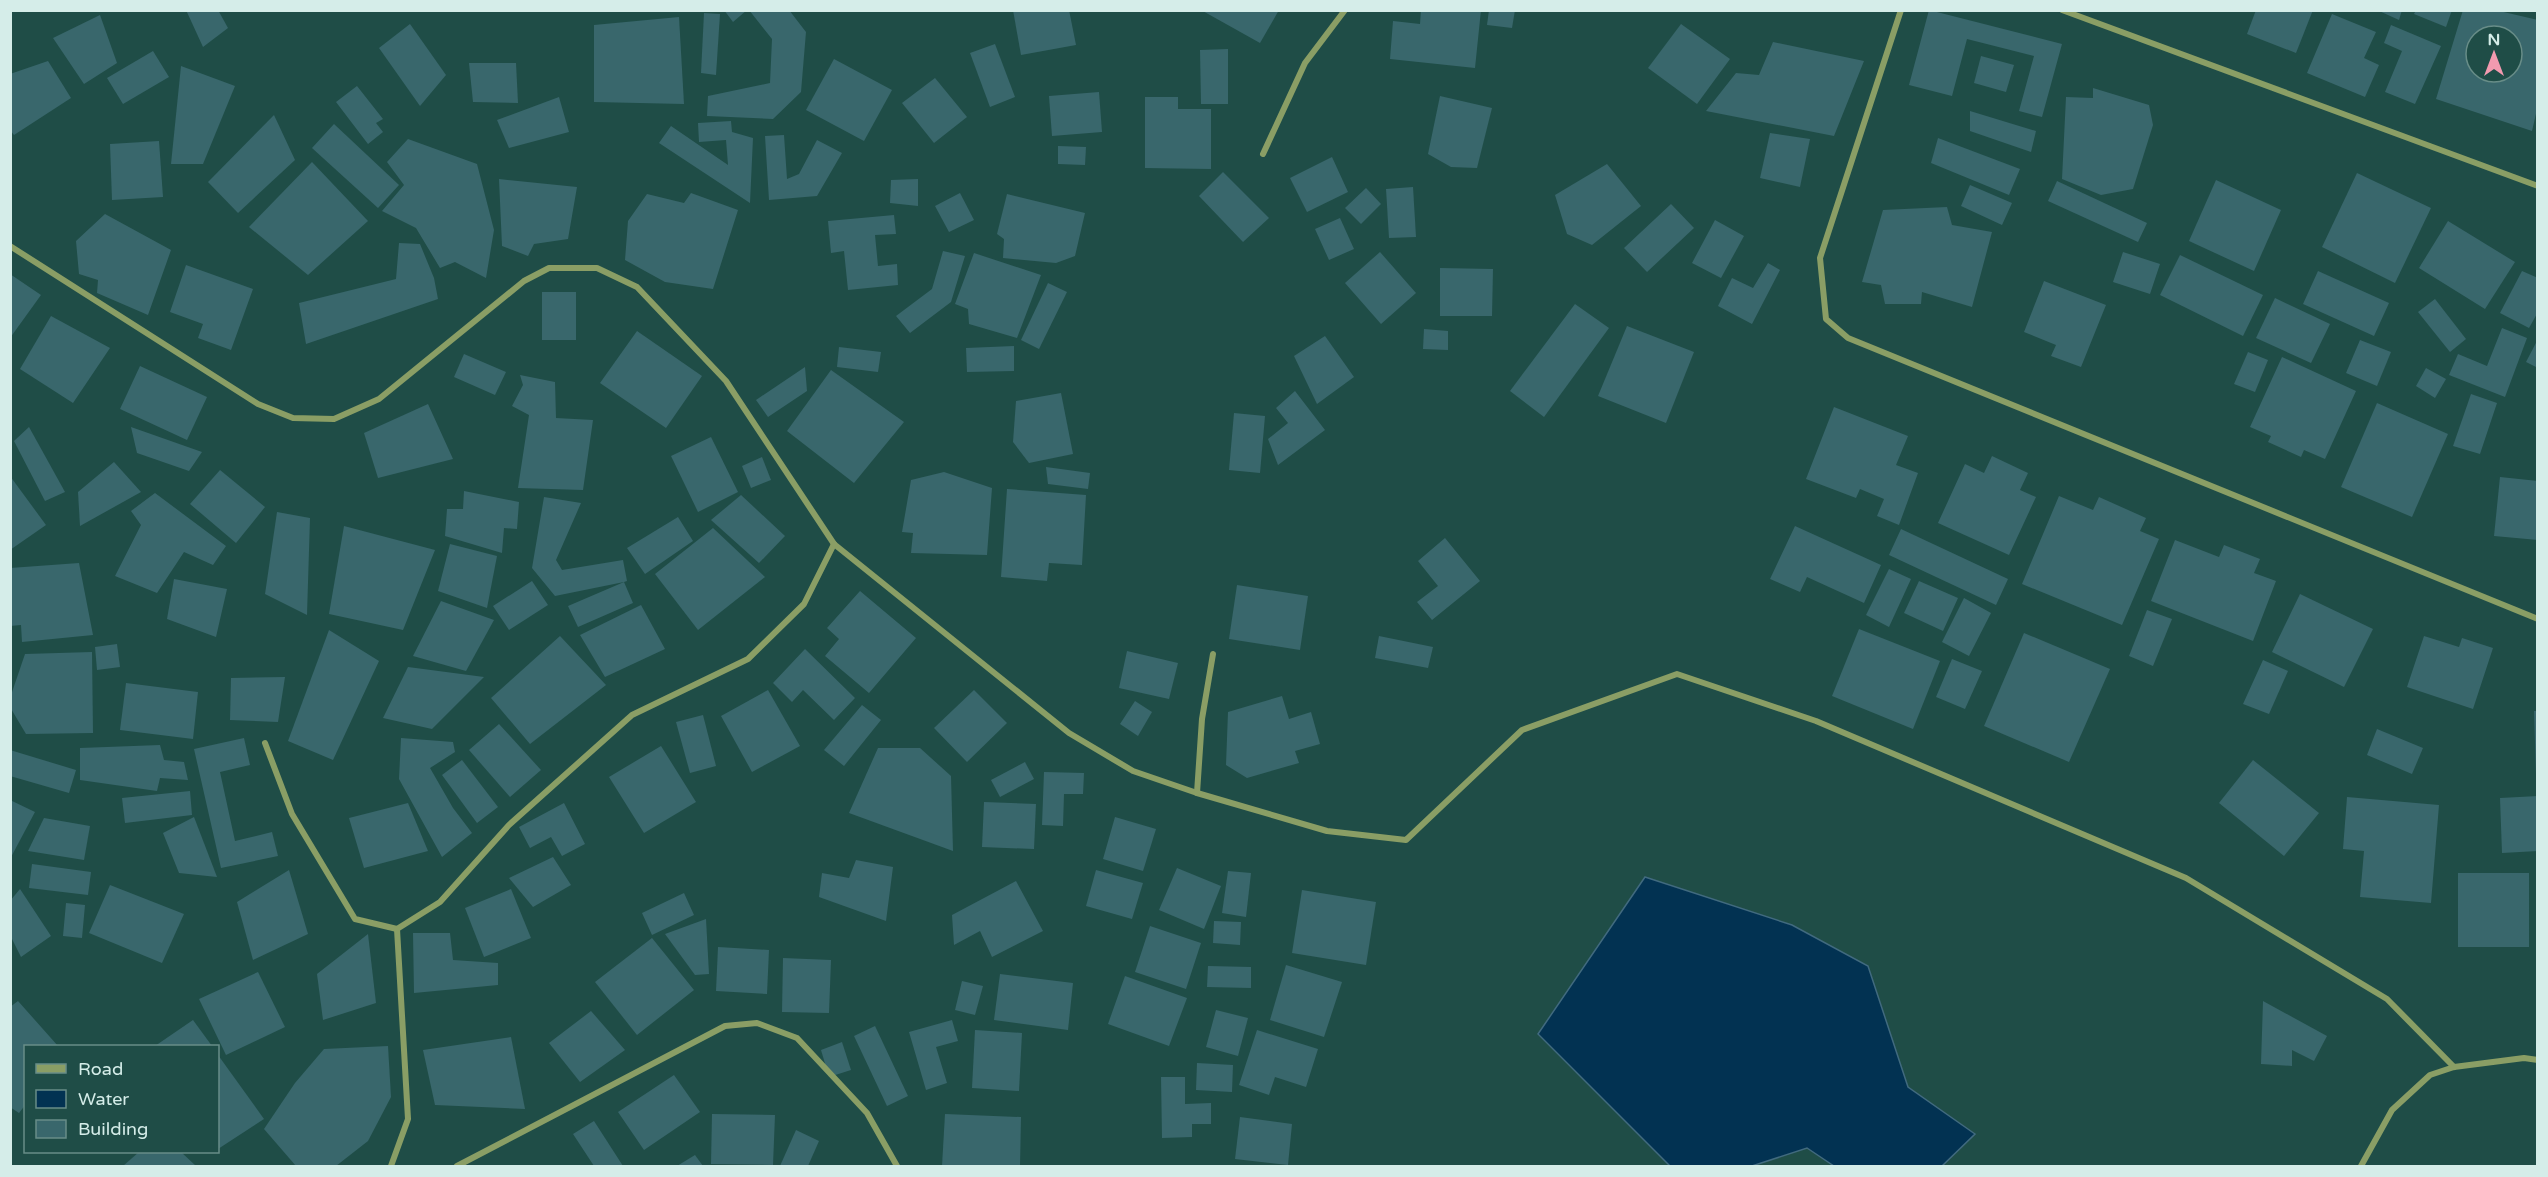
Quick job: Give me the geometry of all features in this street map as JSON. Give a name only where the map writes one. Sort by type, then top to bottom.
[{"type":"street","points":[[1263,154],[1305,63],[1345,10]]},
{"type":"street","points":[[1901,10],[1820,258],[1826,319],[1848,338],[2538,619]]},
{"type":"street","points":[[2062,10],[2538,186]]},
{"type":"street","points":[[10,246],[258,404],[293,418],[334,419],[379,399],[524,281],[549,268],[597,268],[637,287],[726,381],[834,544],[1069,734],[1133,771],[1197,793],[1327,831],[1406,840],[1521,730],[1677,674],[1816,721],[2186,878],[2387,999],[2454,1067]]},
{"type":"street","points":[[265,743],[292,814],[355,919],[397,928],[440,902],[509,825],[632,715],[748,658],[804,604],[834,544]]},
{"type":"street","points":[[1197,793],[1202,719],[1213,654]]},
{"type":"street","points":[[391,1167],[408,1119],[397,928]]},
{"type":"street","points":[[457,1167],[725,1026],[757,1023],[797,1038],[867,1113],[897,1167]]},
{"type":"street","points":[[2361,1167],[2392,1110],[2430,1075],[2454,1067],[2524,1058],[2538,1060]]},
{"type":"water","points":[[1645,877],[1792,925],[1868,966],[1908,1087],[1975,1134],[1942,1166],[1834,1166],[1807,1148],[1752,1166],[1670,1166],[1538,1034]]},
{"type":"building","points":[[186,10],[218,10],[228,28],[203,47]]},
{"type":"building","points":[[724,10],[747,10],[733,22]]},
{"type":"building","points":[[749,10],[789,10],[806,32],[801,92],[773,119],[707,116],[708,96],[770,83],[772,39]]},
{"type":"building","points":[[1013,10],[1069,10],[1076,45],[1021,55]]},
{"type":"building","points":[[1201,10],[1279,10],[1260,43]]},
{"type":"building","points":[[1421,10],[1481,10],[1475,68],[1390,59],[1393,21],[1420,24]]},
{"type":"building","points":[[1489,10],[1515,10],[1512,28],[1487,25]]},
{"type":"building","points":[[1929,10],[2062,44],[2042,117],[2019,111],[2034,56],[1967,39],[1952,96],[1909,85]]},
{"type":"building","points":[[2256,10],[2313,10],[2296,53],[2247,34]]},
{"type":"building","points":[[2377,10],[2402,10],[2399,20]]},
{"type":"building","points":[[2416,10],[2452,10],[2446,27],[2414,14]]},
{"type":"building","points":[[2463,10],[2495,10],[2538,20],[2538,105],[2532,131],[2436,99]]},
{"type":"building","points":[[704,13],[720,14],[716,75],[701,73]]},
{"type":"building","points":[[2332,14],[2376,32],[2364,58],[2379,65],[2365,97],[2307,73]]},
{"type":"building","points":[[100,15],[117,63],[84,84],[53,38]]},
{"type":"building","points":[[679,17],[684,104],[594,102],[594,25]]},
{"type":"building","points":[[410,24],[446,75],[420,106],[379,48]]},
{"type":"building","points":[[1681,24],[1730,59],[1697,104],[1648,68]]},
{"type":"building","points":[[2391,25],[2441,46],[2415,104],[2385,92],[2402,51],[2384,43]]},
{"type":"building","points":[[1773,42],[1864,61],[1834,136],[1706,111],[1736,73],[1759,75]]},
{"type":"building","points":[[995,44],[1015,97],[990,107],[970,53]]},
{"type":"building","points":[[1228,49],[1228,104],[1201,104],[1200,50]]},
{"type":"building","points":[[153,51],[169,77],[123,104],[107,78]]},
{"type":"building","points":[[1981,56],[2014,65],[2006,92],[1974,83]]},
{"type":"building","points":[[834,59],[892,90],[864,141],[806,110]]},
{"type":"building","points":[[48,61],[71,98],[14,135],[10,130],[10,74]]},
{"type":"building","points":[[469,63],[516,63],[518,103],[473,102]]},
{"type":"building","points":[[181,66],[235,86],[203,164],[171,164]]},
{"type":"building","points":[[935,78],[967,117],[934,143],[902,103]]},
{"type":"building","points":[[357,86],[383,119],[376,123],[383,132],[368,144],[336,102]]},
{"type":"building","points":[[2093,88],[2149,105],[2153,125],[2133,189],[2101,195],[2062,179],[2066,97],[2093,98]]},
{"type":"building","points":[[1099,92],[1102,132],[1052,136],[1049,96]]},
{"type":"building","points":[[1440,96],[1492,108],[1477,168],[1451,167],[1428,154]]},
{"type":"building","points":[[559,97],[569,132],[509,148],[497,120]]},
{"type":"building","points":[[1145,97],[1178,97],[1178,109],[1211,109],[1211,169],[1145,168]]},
{"type":"building","points":[[1970,111],[2036,131],[2031,152],[1970,131]]},
{"type":"building","points":[[274,115],[295,160],[238,213],[208,182]]},
{"type":"building","points":[[731,121],[732,132],[753,138],[750,203],[659,143],[671,126],[728,165],[726,140],[699,142],[698,123]]},
{"type":"building","points":[[334,124],[399,185],[378,208],[312,148]]},
{"type":"building","points":[[1770,133],[1810,139],[1800,187],[1760,178]]},
{"type":"building","points":[[784,135],[787,179],[799,174],[817,140],[842,153],[817,196],[769,200],[765,136]]},
{"type":"building","points":[[1938,138],[2020,169],[2009,195],[1931,163]]},
{"type":"building","points":[[408,139],[477,164],[494,230],[486,278],[455,262],[440,268],[416,228],[382,211],[404,185],[387,162]]},
{"type":"building","points":[[159,141],[163,197],[112,200],[110,144]]},
{"type":"building","points":[[1058,146],[1086,147],[1085,165],[1058,164]]},
{"type":"building","points":[[1332,157],[1348,192],[1307,212],[1290,178]]},
{"type":"building","points":[[312,162],[368,221],[308,275],[249,227]]},
{"type":"building","points":[[1607,164],[1641,206],[1592,245],[1567,234],[1555,195]]},
{"type":"building","points":[[1223,172],[1269,218],[1243,242],[1199,196]]},
{"type":"building","points":[[2357,173],[2431,208],[2395,283],[2322,247]]},
{"type":"building","points":[[499,179],[577,187],[568,239],[534,244],[528,256],[502,246]]},
{"type":"building","points":[[918,179],[918,206],[890,203],[891,180]]},
{"type":"building","points":[[2216,180],[2281,210],[2254,271],[2189,241]]},
{"type":"building","points":[[2057,181],[2147,223],[2138,242],[2048,201]]},
{"type":"building","points":[[1970,185],[2012,203],[2002,225],[1961,206]]},
{"type":"building","points":[[1413,187],[1416,237],[1389,238],[1386,189]]},
{"type":"building","points":[[1366,188],[1381,204],[1361,224],[1345,208]]},
{"type":"building","points":[[691,193],[738,210],[713,289],[665,282],[625,260],[628,221],[647,194],[684,203]]},
{"type":"building","points":[[960,193],[974,220],[949,232],[935,206]]},
{"type":"building","points":[[1007,194],[1085,213],[1075,256],[1056,263],[1003,258],[1004,239],[997,234]]},
{"type":"building","points":[[1671,204],[1694,228],[1647,272],[1624,248]]},
{"type":"building","points":[[1947,207],[1952,225],[1992,232],[1972,307],[1922,292],[1921,304],[1885,304],[1881,285],[1862,282],[1883,210]]},
{"type":"building","points":[[105,214],[171,250],[148,315],[97,293],[98,280],[79,274],[76,241]]},
{"type":"building","points":[[894,215],[896,234],[875,235],[878,266],[897,264],[898,285],[848,290],[844,251],[831,253],[828,221]]},
{"type":"building","points":[[1340,218],[1354,249],[1329,260],[1315,229]]},
{"type":"building","points":[[1715,220],[1744,236],[1721,278],[1692,263]]},
{"type":"building","points":[[2448,221],[2515,262],[2485,309],[2419,268]]},
{"type":"building","points":[[399,243],[420,244],[434,278],[438,299],[306,344],[299,303],[396,279]]},
{"type":"building","points":[[943,251],[965,256],[951,302],[910,333],[896,316],[932,289]]},
{"type":"building","points":[[1380,252],[1416,293],[1381,324],[1345,283]]},
{"type":"building","points":[[2123,252],[2160,264],[2150,294],[2113,282]]},
{"type":"building","points":[[974,253],[1041,275],[1017,338],[969,324],[968,309],[955,304]]},
{"type":"building","points":[[2180,255],[2263,295],[2243,336],[2160,295]]},
{"type":"building","points":[[1768,263],[1780,270],[1752,324],[1718,306],[1732,278],[1753,288]]},
{"type":"building","points":[[186,265],[253,289],[231,350],[198,338],[203,324],[170,312]]},
{"type":"building","points":[[1440,268],[1493,269],[1492,316],[1440,316]]},
{"type":"building","points":[[2318,271],[2389,303],[2374,336],[2303,304]]},
{"type":"building","points":[[2522,271],[2538,278],[2538,312],[2529,328],[2500,313]]},
{"type":"building","points":[[10,274],[41,295],[10,338]]},
{"type":"building","points":[[2044,281],[2106,305],[2081,367],[2051,356],[2056,345],[2024,332]]},
{"type":"building","points":[[1048,283],[1067,292],[1039,349],[1021,340]]},
{"type":"building","points":[[542,292],[576,292],[576,340],[542,340]]},
{"type":"building","points":[[2275,298],[2330,324],[2311,363],[2256,338]]},
{"type":"building","points":[[2435,299],[2466,339],[2450,352],[2418,312]]},
{"type":"building","points":[[1575,304],[1609,328],[1544,417],[1510,391]]},
{"type":"building","points":[[51,316],[110,348],[73,403],[20,369]]},
{"type":"building","points":[[1627,326],[1694,352],[1666,423],[1598,396]]},
{"type":"building","points":[[2502,328],[2527,338],[2505,397],[2449,375],[2458,354],[2487,366]]},
{"type":"building","points":[[1424,329],[1448,331],[1448,350],[1423,349]]},
{"type":"building","points":[[637,331],[702,376],[666,428],[600,383]]},
{"type":"building","points":[[1325,336],[1354,377],[1317,404],[1294,356]]},
{"type":"building","points":[[2538,339],[2538,368],[2526,362]]},
{"type":"building","points":[[2360,340],[2391,352],[2377,386],[2346,373]]},
{"type":"building","points":[[1014,346],[1014,371],[967,372],[966,348]]},
{"type":"building","points":[[839,347],[881,352],[878,372],[837,367]]},
{"type":"building","points":[[2248,352],[2268,360],[2255,392],[2234,384]]},
{"type":"building","points":[[464,354],[506,372],[495,395],[454,377]]},
{"type":"building","points":[[2282,357],[2356,391],[2325,459],[2304,450],[2301,457],[2268,442],[2271,436],[2250,427]]},
{"type":"building","points":[[140,366],[207,397],[187,440],[120,409]]},
{"type":"building","points":[[805,367],[807,391],[768,417],[756,400]]},
{"type":"building","points":[[2426,368],[2446,379],[2435,398],[2416,386]]},
{"type":"building","points":[[831,370],[904,422],[854,483],[787,431]]},
{"type":"building","points":[[520,375],[555,382],[556,418],[593,420],[583,490],[518,488],[529,415],[512,406],[523,385]]},
{"type":"building","points":[[1295,391],[1325,430],[1278,465],[1268,439],[1288,423],[1276,408]]},
{"type":"building","points":[[1061,393],[1073,454],[1029,463],[1013,442],[1016,401]]},
{"type":"building","points":[[2471,394],[2497,403],[2480,454],[2453,446]]},
{"type":"building","points":[[2377,403],[2448,434],[2412,517],[2341,487]]},
{"type":"building","points":[[428,404],[453,459],[378,478],[364,433]]},
{"type":"building","points":[[1834,407],[1908,436],[1896,465],[1918,473],[1899,525],[1877,516],[1884,499],[1860,489],[1856,498],[1806,479]]},
{"type":"building","points":[[1234,413],[1265,416],[1260,473],[1229,470]]},
{"type":"building","points":[[29,427],[65,492],[45,501],[14,441]]},
{"type":"building","points":[[131,427],[202,452],[189,471],[137,453]]},
{"type":"building","points":[[711,437],[738,492],[698,512],[671,456]]},
{"type":"building","points":[[1992,456],[2028,473],[2020,490],[2036,497],[2009,555],[1938,523],[1965,464],[1984,473]]},
{"type":"building","points":[[762,457],[771,480],[751,488],[742,466]]},
{"type":"building","points":[[114,462],[141,492],[80,526],[78,492]]},
{"type":"building","points":[[1046,467],[1090,473],[1088,489],[1048,484]]},
{"type":"building","points":[[220,470],[265,507],[236,543],[190,504]]},
{"type":"building","points":[[944,472],[992,488],[987,555],[911,553],[913,533],[902,532],[911,480]]},
{"type":"building","points":[[10,476],[46,525],[10,550]]},
{"type":"building","points":[[2500,477],[2538,481],[2538,540],[2494,536]]},
{"type":"building","points":[[1007,489],[1086,495],[1082,565],[1049,563],[1047,581],[1001,577]]},
{"type":"building","points":[[464,491],[519,502],[517,529],[504,528],[502,553],[445,536],[447,509],[463,509]]},
{"type":"building","points":[[155,493],[226,546],[213,565],[184,552],[157,593],[115,576],[141,525],[131,511]]},
{"type":"building","points":[[741,495],[785,536],[759,563],[711,520]]},
{"type":"building","points":[[2059,496],[2093,510],[2099,497],[2146,518],[2140,531],[2159,539],[2122,625],[2022,584]]},
{"type":"building","points":[[544,497],[581,503],[556,560],[562,570],[623,560],[627,581],[555,596],[532,568]]},
{"type":"building","points":[[277,512],[310,518],[307,615],[265,594]]},
{"type":"building","points":[[678,517],[693,541],[645,574],[627,548]]},
{"type":"building","points":[[344,526],[435,550],[403,630],[329,614]]},
{"type":"building","points":[[1795,526],[1881,565],[1864,603],[1807,577],[1800,592],[1770,579]]},
{"type":"building","points":[[713,528],[765,577],[698,630],[655,574]]},
{"type":"building","points":[[1901,529],[2008,579],[1996,605],[1889,555]]},
{"type":"building","points":[[1445,538],[1480,581],[1432,620],[1417,602],[1438,586],[1418,561]]},
{"type":"building","points":[[2175,540],[2219,557],[2224,545],[2260,559],[2254,573],[2276,581],[2253,641],[2151,601]]},
{"type":"building","points":[[450,544],[497,556],[487,608],[438,591]]},
{"type":"building","points":[[79,563],[93,635],[22,642],[21,625],[10,626],[10,568]]},
{"type":"building","points":[[1889,569],[1911,579],[1889,627],[1866,615]]},
{"type":"building","points":[[174,579],[227,589],[216,637],[167,619]]},
{"type":"building","points":[[532,581],[548,605],[509,630],[493,606]]},
{"type":"building","points":[[1919,581],[1958,598],[1943,631],[1904,613]]},
{"type":"building","points":[[624,582],[633,603],[578,627],[568,606]]},
{"type":"building","points":[[1237,585],[1308,596],[1300,650],[1229,639]]},
{"type":"building","points":[[860,591],[916,638],[869,693],[825,656],[839,639],[827,628]]},
{"type":"building","points":[[2300,594],[2373,629],[2344,687],[2272,652]]},
{"type":"building","points":[[1964,598],[1991,613],[1969,656],[1942,642]]},
{"type":"building","points":[[441,601],[494,620],[466,671],[413,656]]},
{"type":"building","points":[[641,605],[665,649],[605,677],[580,635]]},
{"type":"building","points":[[2147,610],[2172,619],[2153,666],[2129,656]]},
{"type":"building","points":[[1859,629],[1940,661],[1913,729],[1832,696]]},
{"type":"building","points":[[329,630],[379,661],[333,760],[288,741]]},
{"type":"building","points":[[2024,633],[2110,669],[2069,762],[1984,726]]},
{"type":"building","points":[[560,636],[606,685],[530,744],[491,698]]},
{"type":"building","points":[[1379,636],[1433,647],[1428,668],[1375,658]]},
{"type":"building","points":[[2424,636],[2459,647],[2462,638],[2493,648],[2473,709],[2407,687]]},
{"type":"building","points":[[117,644],[120,667],[97,670],[95,647]]},
{"type":"building","points":[[805,649],[855,698],[834,720],[803,690],[792,702],[773,683]]},
{"type":"building","points":[[1127,651],[1178,663],[1169,699],[1119,688]]},
{"type":"building","points":[[92,652],[93,733],[26,734],[10,707],[10,698],[25,654]]},
{"type":"building","points":[[1952,659],[1982,671],[1965,709],[1936,697]]},
{"type":"building","points":[[2263,660],[2288,671],[2269,714],[2243,704]]},
{"type":"building","points":[[408,667],[484,677],[432,729],[383,718]]},
{"type":"building","points":[[285,677],[278,722],[230,720],[231,678]]},
{"type":"building","points":[[126,683],[198,692],[193,739],[120,730]]},
{"type":"building","points":[[768,690],[800,746],[752,772],[721,716]]},
{"type":"building","points":[[974,690],[1007,723],[967,762],[934,728]]},
{"type":"building","points":[[1282,696],[1289,719],[1311,712],[1320,744],[1295,751],[1299,763],[1247,778],[1226,765],[1228,712]]},
{"type":"building","points":[[1135,701],[1152,712],[1138,736],[1120,724]]},
{"type":"building","points":[[862,705],[881,720],[844,766],[824,750]]},
{"type":"building","points":[[2534,711],[2538,711],[2538,774],[2536,774]]},
{"type":"building","points":[[703,715],[716,766],[690,773],[676,722]]},
{"type":"building","points":[[499,724],[541,770],[510,797],[469,750]]},
{"type":"building","points":[[2377,729],[2423,748],[2412,774],[2367,755]]},
{"type":"building","points":[[244,738],[250,765],[220,772],[235,841],[272,832],[278,856],[221,868],[194,749]]},
{"type":"building","points":[[401,738],[453,742],[455,752],[430,768],[453,808],[472,833],[442,857],[399,779]]},
{"type":"building","points":[[160,745],[164,760],[184,762],[188,780],[160,778],[157,791],[80,780],[80,748]]},
{"type":"building","points":[[661,746],[696,802],[644,833],[609,777]]},
{"type":"building","points":[[878,748],[920,748],[951,776],[953,851],[849,813]]},
{"type":"building","points":[[10,750],[76,770],[69,793],[10,776]]},
{"type":"building","points":[[462,760],[498,807],[477,823],[442,775]]},
{"type":"building","points":[[2253,760],[2319,813],[2284,856],[2219,803]]},
{"type":"building","points":[[1025,762],[1034,779],[1000,797],[991,780]]},
{"type":"building","points":[[1044,772],[1084,773],[1083,794],[1064,794],[1063,826],[1042,825]]},
{"type":"building","points":[[190,791],[192,815],[125,823],[122,798]]},
{"type":"building","points":[[2538,796],[2538,851],[2502,853],[2500,798]]},
{"type":"building","points":[[2347,797],[2439,805],[2431,903],[2360,897],[2364,851],[2343,849]]},
{"type":"building","points":[[10,800],[35,812],[10,859]]},
{"type":"building","points":[[984,802],[1036,804],[1034,849],[982,847]]},
{"type":"building","points":[[408,803],[428,851],[364,868],[349,818]]},
{"type":"building","points":[[564,803],[585,844],[562,856],[551,837],[530,848],[519,827]]},
{"type":"building","points":[[194,817],[217,877],[179,873],[163,833]]},
{"type":"building","points":[[1115,817],[1156,829],[1143,871],[1103,859]]},
{"type":"building","points":[[44,818],[90,826],[84,860],[28,851]]},
{"type":"building","points":[[553,857],[571,885],[533,907],[509,878]]},
{"type":"building","points":[[856,860],[893,867],[886,921],[819,897],[822,873],[849,878]]},
{"type":"building","points":[[32,864],[91,872],[88,895],[29,888]]},
{"type":"building","points":[[1177,868],[1221,886],[1204,929],[1159,910]]},
{"type":"building","points":[[289,870],[308,934],[253,960],[237,902]]},
{"type":"building","points":[[1096,870],[1143,883],[1132,919],[1086,906]]},
{"type":"building","points":[[1228,871],[1251,873],[1246,917],[1222,913]]},
{"type":"building","points":[[2458,873],[2529,873],[2529,947],[2458,947]]},
{"type":"building","points":[[1016,881],[1043,931],[992,957],[980,931],[954,945],[952,915]]},
{"type":"building","points":[[110,885],[184,914],[162,963],[89,933]]},
{"type":"building","points":[[20,889],[51,936],[21,957],[10,935],[10,901]]},
{"type":"building","points":[[511,889],[531,938],[484,957],[465,908]]},
{"type":"building","points":[[1302,890],[1376,902],[1366,965],[1292,953]]},
{"type":"building","points":[[684,893],[694,915],[652,935],[642,913]]},
{"type":"building","points":[[66,903],[85,905],[82,938],[63,936]]},
{"type":"building","points":[[706,919],[709,974],[695,975],[665,934]]},
{"type":"building","points":[[1214,921],[1241,922],[1240,945],[1213,943]]},
{"type":"building","points":[[1150,926],[1201,943],[1186,989],[1135,972]]},
{"type":"building","points":[[413,933],[450,933],[453,960],[498,963],[498,985],[414,993]]},
{"type":"building","points":[[368,934],[376,1003],[323,1020],[317,974]]},
{"type":"building","points":[[652,938],[694,990],[637,1035],[595,982]]},
{"type":"building","points":[[718,947],[769,950],[767,994],[716,991]]},
{"type":"building","points":[[783,958],[831,960],[829,1013],[782,1012]]},
{"type":"building","points":[[1286,965],[1342,982],[1324,1037],[1270,1020]]},
{"type":"building","points":[[1208,966],[1251,967],[1251,988],[1207,987]]},
{"type":"building","points":[[258,972],[285,1027],[226,1055],[199,999]]},
{"type":"building","points":[[1000,974],[1073,983],[1068,1030],[994,1020]]},
{"type":"building","points":[[1125,976],[1187,998],[1169,1046],[1108,1024]]},
{"type":"building","points":[[962,981],[983,986],[975,1015],[955,1010]]},
{"type":"building","points":[[18,1001],[57,1045],[24,1045],[24,1107],[19,1113],[10,1107],[10,1007]]},
{"type":"building","points":[[2263,1001],[2327,1036],[2314,1061],[2292,1050],[2292,1066],[2261,1064]]},
{"type":"building","points":[[1216,1010],[1248,1018],[1238,1056],[1206,1047]]},
{"type":"building","points":[[591,1011],[625,1050],[580,1082],[549,1043]]},
{"type":"building","points":[[193,1020],[211,1045],[156,1045]]},
{"type":"building","points":[[952,1020],[958,1041],[936,1047],[947,1083],[926,1090],[909,1032]]},
{"type":"building","points":[[875,1026],[908,1096],[887,1106],[854,1036]]},
{"type":"building","points":[[975,1030],[1022,1033],[1019,1091],[972,1088]]},
{"type":"building","points":[[1257,1030],[1318,1049],[1306,1087],[1275,1077],[1269,1095],[1239,1085]]},
{"type":"building","points":[[511,1037],[525,1109],[435,1105],[423,1050]]},
{"type":"building","points":[[842,1042],[851,1070],[829,1077],[821,1050]]},
{"type":"building","points":[[388,1046],[391,1097],[368,1141],[336,1166],[296,1166],[264,1129],[295,1083],[324,1049]]},
{"type":"building","points":[[219,1056],[264,1119],[219,1148]]},
{"type":"building","points":[[1197,1063],[1233,1065],[1232,1092],[1196,1090]]},
{"type":"building","points":[[674,1075],[700,1112],[644,1150],[618,1112]]},
{"type":"building","points":[[1161,1077],[1185,1077],[1185,1104],[1211,1103],[1211,1124],[1192,1124],[1192,1137],[1162,1138]]},
{"type":"building","points":[[712,1114],[775,1115],[773,1165],[711,1164]]},
{"type":"building","points":[[945,1114],[1021,1117],[1020,1166],[942,1166]]},
{"type":"building","points":[[1240,1117],[1292,1124],[1288,1165],[1235,1159]]},
{"type":"building","points":[[594,1121],[623,1166],[594,1166],[573,1134]]},
{"type":"building","points":[[796,1130],[819,1141],[808,1166],[780,1166]]},
{"type":"building","points":[[138,1153],[182,1153],[196,1166],[123,1166]]},
{"type":"building","points":[[695,1155],[703,1166],[677,1166]]}]
